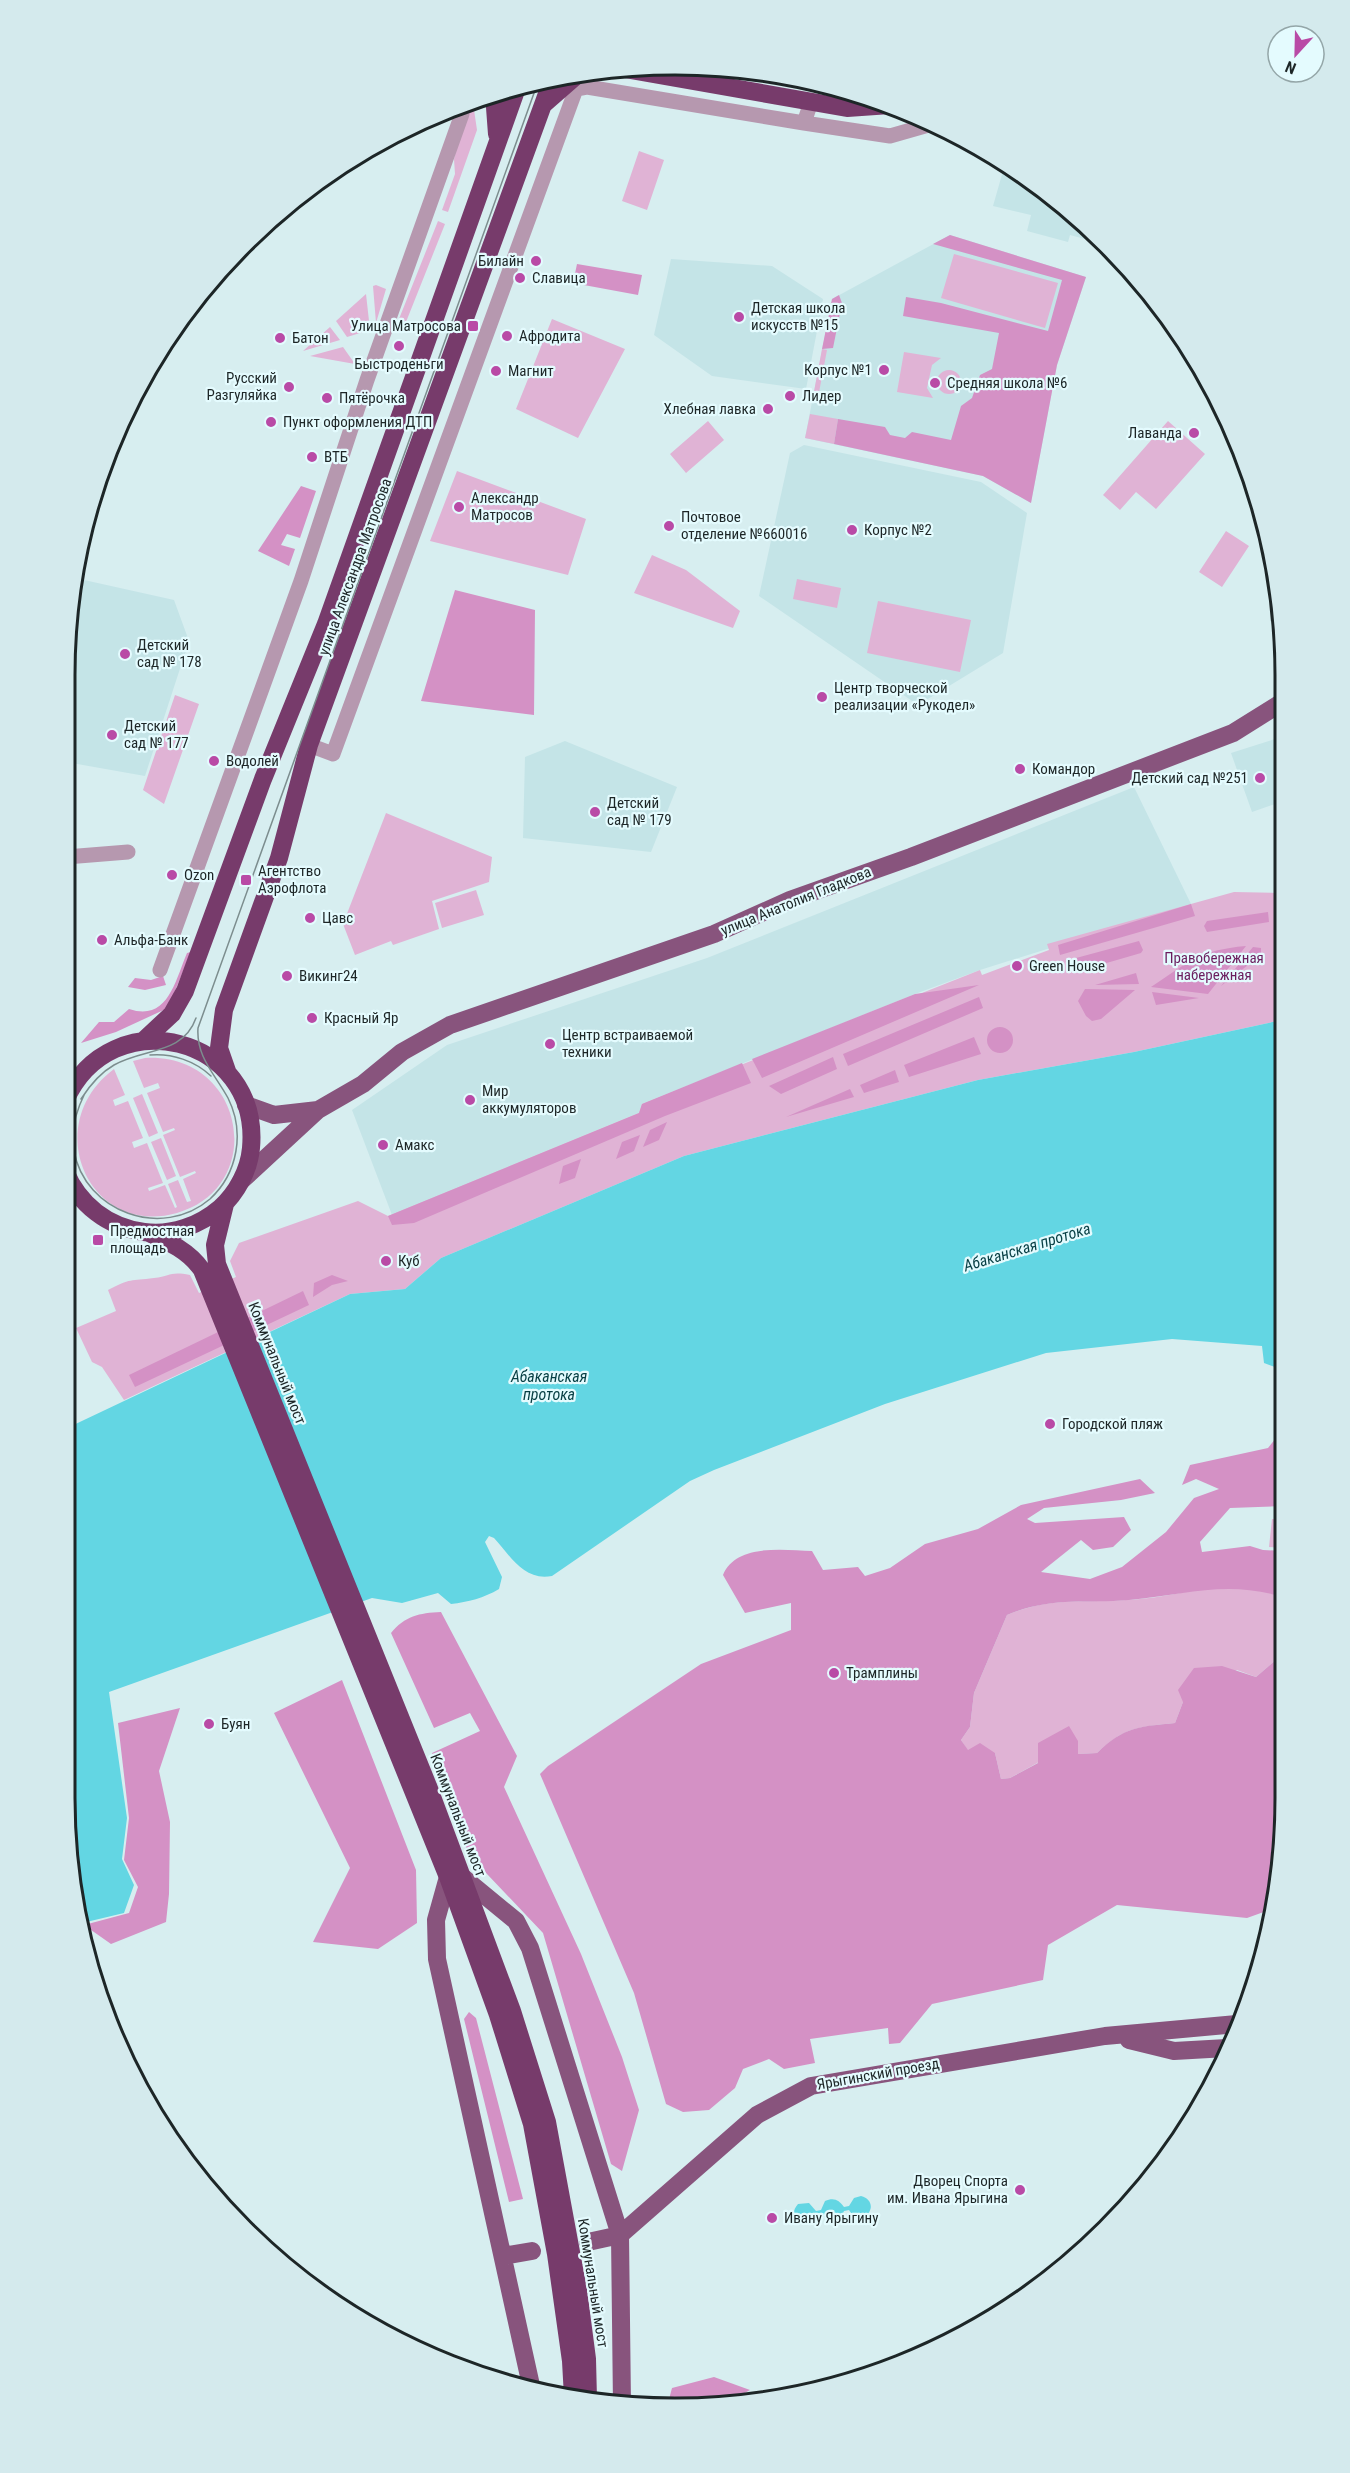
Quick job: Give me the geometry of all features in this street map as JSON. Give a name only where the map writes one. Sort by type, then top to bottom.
[{"type":"highway","points":[[661,75],[847,108],[867,107]]},
{"type":"highway","points":[[543,105],[564,86]]},
{"type":"highway","name":"улица Александра Матросова","points":[[226,1071],[219,1048],[224,1010],[279,858],[309,745],[549,89]]},
{"type":"highway","name":"улица Александра Матросова","points":[[142,1041],[172,1014],[185,991],[264,779],[326,624],[514,97]]},
{"type":"highway","points":[[495,103],[498,143]]},
{"type":"highway","points":[[75,1084],[95,1060],[111,1051],[142,1041],[173,1041],[188,1046],[215,1061],[236,1083],[246,1106],[252,1138],[249,1160],[241,1181],[225,1204],[198,1223],[182,1229],[148,1233]]},
{"type":"highway","points":[[75,1192],[108,1221],[170,1242],[210,1267],[225,1204]]},
{"type":"highway","name":"Коммунальный мост","points":[[210,1267],[454,1876],[512,2011],[547,2122],[578,2290],[587,2359],[588,2391]]},
{"type":"highway","name":"Коммунальный мост","points":[[454,1876],[532,2124],[556,2254],[571,2361],[573,2389]]},
{"type":"main road","name":"улица Анатолия Гладкова","points":[[318,1110],[363,1084],[402,1052],[450,1025],[714,934],[790,900],[911,857],[1233,733],[1275,707]]},
{"type":"main road","points":[[246,1106],[274,1114],[318,1110]]},
{"type":"main road","points":[[241,1181],[318,1110]]},
{"type":"main road","points":[[530,2380],[437,1959],[436,1920],[454,1876],[521,1928],[530,1948],[620,2235],[621,2395]]},
{"type":"main road","name":"Ярыгинский проезд","points":[[620,2235],[757,2115],[773,2104],[811,2086],[1116,2036],[1230,2025]]},
{"type":"main road","name":"Ярыгинский проезд","points":[[1116,2036],[1174,2051],[1220,2048]]},
{"type":"main road","points":[[588,2242],[620,2235]]},
{"type":"main road","points":[[503,2256],[532,2251]]},
{"type":"street","points":[[309,745],[333,754],[576,89],[587,87],[891,136],[920,128]]},
{"type":"street","points":[[804,123],[811,102]]},
{"type":"street","points":[[160,970],[301,581],[367,380],[462,115]]},
{"type":"street","points":[[75,856],[128,852]]},
{"type":"shaded area","points":[[1003,173],[1040,199],[1071,224],[1085,239],[1070,235],[1068,242],[1027,231],[1031,215],[993,206]]},
{"type":"shaded area","name":"Средняя школа №6","points":[[950,235],[1086,277],[1057,365],[1031,503],[983,476],[805,438],[832,299]]},
{"type":"shaded area","name":"Детская школа искусств №15","points":[[671,259],[772,266],[823,299],[806,389],[712,376],[654,335]]},
{"type":"shaded area","points":[[804,445],[981,482],[1027,513],[1003,653],[918,705],[759,596],[790,453]]},
{"type":"shaded area","name":"Детский сад № 178","points":[[83,580],[174,600],[189,641],[145,776],[75,764],[76,636]]},
{"type":"shaded area","name":"Детский сад №251","points":[[1275,739],[1275,804],[1252,812],[1231,753]]},
{"type":"shaded area","name":"Детский сад № 179","points":[[565,741],[677,787],[651,852],[523,838],[525,757]]},
{"type":"shaded area","points":[[1134,787],[1191,904],[980,970],[915,994],[642,1104],[639,1113],[392,1215],[352,1110],[447,1045],[707,958]]},
{"type":"green space","points":[[474,110],[477,130],[448,212],[442,210],[455,174],[454,159],[465,113]]},
{"type":"green space","points":[[639,151],[664,160],[647,210],[622,201]]},
{"type":"green space","points":[[438,221],[445,224],[404,327],[397,324]]},
{"type":"green space","points":[[950,235],[1086,277],[1057,365],[1031,503],[983,476],[834,444],[838,419],[885,427],[890,435],[905,438],[912,432],[951,440],[961,406],[972,398],[980,375],[992,369],[999,333],[903,316],[906,297],[941,303],[1048,331],[1062,280],[933,244]]},
{"type":"green space","points":[[954,254],[1058,283],[1045,328],[941,298]]},
{"type":"green space","points":[[577,264],[642,275],[638,295],[573,283]]},
{"type":"green space","points":[[373,286],[386,289],[376,323]]},
{"type":"green space","points":[[366,294],[370,330],[347,337],[336,321]]},
{"type":"green space","points":[[839,295],[842,303],[833,348],[822,349],[832,299]]},
{"type":"green space","points":[[552,319],[625,349],[578,438],[516,409]]},
{"type":"green space","points":[[330,327],[340,340],[303,351]]},
{"type":"green space","points":[[343,347],[355,364],[310,356]]},
{"type":"green space","points":[[822,349],[827,350],[817,403],[812,402]]},
{"type":"green space","points":[[904,352],[941,358],[932,365],[927,388],[933,398],[897,392]]},
{"type":"green space","points":[[949,370],[958,373],[961,382],[958,391],[949,394],[940,391],[937,382],[940,373]]},
{"type":"green space","points":[[810,414],[838,419],[834,444],[805,438]]},
{"type":"green space","points":[[708,421],[724,440],[686,473],[670,454]]},
{"type":"green space","points":[[1168,421],[1205,454],[1156,509],[1136,492],[1120,510],[1103,495]]},
{"type":"green space","points":[[457,471],[586,519],[568,575],[430,541]]},
{"type":"green space","points":[[301,486],[316,491],[300,538],[287,534],[281,545],[295,549],[289,566],[258,551]]},
{"type":"green space","points":[[1226,531],[1249,546],[1222,587],[1199,572]]},
{"type":"green space","points":[[652,555],[686,570],[740,611],[733,628],[634,593]]},
{"type":"green space","points":[[797,579],[841,588],[837,608],[793,599]]},
{"type":"green space","points":[[455,590],[535,610],[534,715],[421,701]]},
{"type":"green space","points":[[878,601],[971,620],[960,672],[867,653]]},
{"type":"green space","points":[[175,695],[199,704],[164,804],[143,790]]},
{"type":"green space","points":[[386,813],[492,857],[489,882],[432,901],[439,929],[393,945],[391,941],[355,955],[343,924]]},
{"type":"green space","points":[[476,890],[484,915],[442,928],[435,903]]},
{"type":"green space","name":"Правобережная набережная","points":[[1234,892],[1275,893],[1275,1022],[1134,1052],[978,1080],[684,1156],[441,1258],[405,1289],[350,1294],[124,1400],[102,1367],[92,1362],[76,1328],[116,1311],[108,1290],[122,1283],[183,1274],[190,1275],[199,1293],[236,1277],[230,1261],[239,1243],[358,1201],[388,1216],[639,1113],[642,1104],[980,970],[982,975],[1049,950],[1047,944]]},
{"type":"green space","points":[[1191,904],[1195,916],[1060,955],[1058,945]]},
{"type":"green space","points":[[1268,912],[1269,922],[1207,932],[1204,926],[1207,921]]},
{"type":"green space","points":[[1139,941],[1143,950],[1141,953],[1079,971],[1065,961]]},
{"type":"green space","points":[[1246,946],[1208,994],[1151,987],[1185,964],[1205,954]]},
{"type":"green space","points":[[1253,947],[1261,948],[1261,955],[1221,986]]},
{"type":"green space","points":[[191,952],[168,1008],[116,1032],[81,1043],[99,1022],[114,1022],[129,1009],[153,1010],[161,1004],[174,986],[187,953]]},
{"type":"green space","points":[[1136,973],[1139,984],[1095,985]]},
{"type":"green space","points":[[163,976],[166,985],[145,990],[128,987],[135,978],[151,980]]},
{"type":"green space","points":[[979,985],[762,1078],[752,1059],[915,994]]},
{"type":"green space","points":[[1085,989],[1135,990],[1101,1019],[1092,1021],[1086,1016],[1078,1001]]},
{"type":"green space","points":[[1152,992],[1199,998],[1156,1005]]},
{"type":"green space","points":[[979,997],[983,1008],[848,1066],[843,1054]]},
{"type":"green space","points":[[1000,1027],[1009,1031],[1013,1040],[1009,1049],[1000,1053],[991,1049],[987,1040],[991,1031]]},
{"type":"green space","points":[[974,1037],[981,1054],[909,1077],[904,1065]]},
{"type":"green space","points":[[833,1057],[837,1069],[781,1094],[769,1086]]},
{"type":"green space","points":[[145,1058],[179,1062],[205,1076],[224,1098],[233,1124],[233,1151],[225,1177],[206,1199],[177,1213],[146,1216],[119,1209],[99,1193],[84,1171],[78,1146],[80,1119],[92,1092],[114,1069],[125,1095],[113,1100],[115,1106],[128,1101],[143,1138],[132,1142],[134,1148],[147,1143],[163,1183],[148,1188],[149,1191],[165,1185],[175,1208],[177,1207],[168,1184],[178,1180],[187,1202],[191,1201],[183,1179],[196,1173],[195,1171],[180,1177],[163,1135],[175,1130],[174,1128],[163,1132],[147,1093],[160,1088],[158,1083],[144,1088],[133,1061]]},
{"type":"green space","points":[[742,1063],[751,1083],[665,1116],[414,1223],[392,1225],[388,1216],[639,1113],[642,1104]]},
{"type":"green space","points":[[895,1070],[899,1082],[864,1093],[860,1085]]},
{"type":"green space","points":[[850,1089],[854,1097],[786,1117]]},
{"type":"green space","points":[[142,1094],[158,1133],[149,1137],[133,1098]]},
{"type":"green space","points":[[667,1122],[659,1140],[643,1147],[650,1130]]},
{"type":"green space","points":[[640,1135],[634,1151],[616,1159],[622,1142]]},
{"type":"green space","points":[[161,1138],[176,1176],[167,1180],[151,1142]]},
{"type":"green space","points":[[581,1159],[575,1178],[559,1184],[563,1166]]},
{"type":"green space","points":[[332,1275],[348,1281],[332,1285],[313,1297],[314,1283]]},
{"type":"green space","points":[[303,1291],[309,1305],[135,1387],[129,1375]]},
{"type":"green space","points":[[1275,1439],[1275,1506],[1230,1508],[1200,1542],[1202,1552],[1250,1546],[1275,1551],[1275,1595],[1243,1590],[1206,1590],[1129,1600],[1053,1603],[1007,1615],[974,1693],[970,1727],[961,1740],[968,1750],[980,1743],[995,1753],[1001,1779],[1010,1778],[1038,1763],[1038,1743],[1069,1726],[1078,1741],[1078,1754],[1097,1753],[1116,1737],[1133,1729],[1175,1723],[1183,1702],[1178,1690],[1194,1668],[1222,1666],[1256,1677],[1275,1661],[1274,1837],[1264,1912],[1247,1918],[1117,1905],[1048,1945],[1043,1980],[932,2004],[900,2043],[889,2044],[888,2028],[810,2039],[815,2063],[784,2069],[769,2059],[743,2069],[735,2088],[709,2110],[683,2112],[666,2104],[634,1993],[540,1774],[548,1766],[701,1664],[791,1630],[791,1603],[745,1613],[723,1575],[729,1565],[749,1553],[775,1550],[812,1551],[823,1570],[858,1567],[865,1576],[890,1568],[925,1544],[978,1529],[1021,1505],[1140,1479],[1155,1493],[1121,1500],[1044,1508],[1027,1519],[1035,1523],[1124,1517],[1131,1530],[1113,1547],[1093,1550],[1081,1540],[1041,1572],[1090,1579],[1122,1567],[1166,1532],[1194,1498],[1219,1489],[1196,1479],[1182,1485],[1190,1465],[1268,1448]]},
{"type":"green space","points":[[1272,1519],[1275,1519],[1275,1547],[1269,1547]]},
{"type":"green space","points":[[1200,1589],[1258,1589],[1275,1594],[1275,1661],[1256,1677],[1237,1670],[1183,1702],[1175,1723],[1124,1733],[1097,1753],[1078,1754],[1077,1741],[1010,1778],[1001,1779],[995,1753],[968,1751],[961,1740],[970,1727],[974,1693],[1007,1615],[1052,1603],[1145,1599]]},
{"type":"green space","points":[[441,1612],[517,1756],[504,1787],[581,1954],[622,2057],[639,2110],[622,2171],[611,2164],[543,1933],[469,1855],[432,1753],[480,1731],[470,1713],[434,1728],[391,1633],[413,1616]]},
{"type":"green space","points":[[342,1680],[416,1870],[417,1923],[378,1949],[313,1942],[350,1868],[274,1713]]},
{"type":"green space","points":[[180,1708],[159,1771],[170,1822],[169,1894],[166,1922],[111,1944],[90,1929],[89,1924],[129,1913],[138,1887],[124,1860],[129,1818],[118,1723]]},
{"type":"green space","points":[[469,2012],[476,2018],[523,2199],[509,2202],[464,2019]]},
{"type":"green space","points":[[714,2377],[750,2390],[743,2394],[714,2397],[669,2398],[672,2388]]},
{"type":"water","name":"Абаканская протока","points":[[1275,1022],[1275,1367],[1264,1363],[1262,1346],[1172,1339],[1046,1353],[885,1404],[714,1470],[690,1481],[552,1576],[542,1577],[526,1571],[494,1538],[489,1536],[485,1542],[502,1577],[499,1589],[488,1595],[451,1604],[438,1593],[402,1603],[372,1598],[109,1692],[127,1818],[122,1859],[134,1885],[124,1913],[88,1922],[76,1837],[75,1424],[350,1294],[405,1289],[441,1258],[684,1156],[978,1080],[1134,1052]]},
{"type":"water","points":[[861,2196],[871,2205],[871,2209],[864,2217],[853,2216],[849,2210],[844,2211],[840,2218],[834,2221],[822,2214],[816,2215],[813,2222],[806,2225],[796,2220],[794,2214],[798,2204],[809,2203],[816,2211],[821,2210],[825,2201],[831,2199],[844,2207],[849,2206],[854,2198]]},
{"type":"tram line","points":[[75,1154],[81,1172],[93,1190],[109,1204],[128,1213],[149,1218],[170,1217],[191,1211],[210,1199],[227,1177],[236,1152],[236,1124],[228,1098],[203,1057],[198,1028],[534,92]]},
{"type":"tram line","points":[[81,1099],[109,1068],[125,1060],[172,1045],[182,1039],[196,1018]]},
{"type":"tram line","points":[[150,1055],[167,1055],[183,1059],[198,1066],[211,1076]]},
{"type":"tram line","points":[[75,1121],[85,1093]]},
{"type":"place","name":"Билайн","points":[[536,261]]},
{"type":"place","name":"Славица","points":[[520,278]]},
{"type":"place","name":"Детская школа искусств №15","points":[[739,317]]},
{"type":"place","name":"Улица Матросова","points":[[473,326]]},
{"type":"place","name":"Афродита","points":[[507,336]]},
{"type":"place","name":"Батон","points":[[280,338]]},
{"type":"place","name":"Быстроденьги","points":[[399,346]]},
{"type":"place","name":"Корпус №1","points":[[884,370]]},
{"type":"place","name":"Магнит","points":[[496,371]]},
{"type":"place","name":"Средняя школа №6","points":[[935,383]]},
{"type":"place","name":"Русский Разгуляйка","points":[[289,387]]},
{"type":"place","name":"Лидер","points":[[790,396]]},
{"type":"place","name":"Пятёрочка","points":[[327,398]]},
{"type":"place","name":"Хлебная лавка","points":[[768,409]]},
{"type":"place","name":"Пункт оформления ДТП","points":[[271,422]]},
{"type":"place","name":"Лаванда","points":[[1194,433]]},
{"type":"place","name":"ВТБ","points":[[312,457]]},
{"type":"place","name":"Александр Матросов","points":[[459,507]]},
{"type":"place","name":"Почтовое отделение №660016","points":[[669,526]]},
{"type":"place","name":"Корпус №2","points":[[852,530]]},
{"type":"place","name":"Детский сад № 178","points":[[125,654]]},
{"type":"place","name":"Центр творческой реализации «Рукодел»","points":[[822,697]]},
{"type":"place","name":"Детский сад № 177","points":[[112,735]]},
{"type":"place","name":"Водолей","points":[[214,761]]},
{"type":"place","name":"Командор","points":[[1020,769]]},
{"type":"place","name":"Детский сад №251","points":[[1260,778]]},
{"type":"place","name":"Детский сад № 179","points":[[595,812]]},
{"type":"place","name":"Ozon","points":[[172,875]]},
{"type":"place","name":"Агентство Аэрофлота","points":[[246,880]]},
{"type":"place","name":"Цавс","points":[[310,918]]},
{"type":"place","name":"Альфа-Банк","points":[[102,940]]},
{"type":"place","name":"Green House","points":[[1017,966]]},
{"type":"place","name":"Викинг24","points":[[287,976]]},
{"type":"place","name":"Красный Яр","points":[[312,1018]]},
{"type":"place","name":"Центр встраиваемой техники","points":[[550,1044]]},
{"type":"place","name":"Мир аккумуляторов","points":[[470,1100]]},
{"type":"place","name":"Амакс","points":[[383,1145]]},
{"type":"place","name":"Предмостная площадь","points":[[98,1240]]},
{"type":"place","name":"Куб","points":[[386,1261]]},
{"type":"place","name":"Городской пляж","points":[[1050,1424]]},
{"type":"place","name":"Трамплины","points":[[834,1673]]},
{"type":"place","name":"Буян","points":[[209,1724]]},
{"type":"place","name":"Дворец Спорта им. Ивана Ярыгина","points":[[1020,2190]]},
{"type":"place","name":"Ивану Ярыгину","points":[[772,2218]]}]
